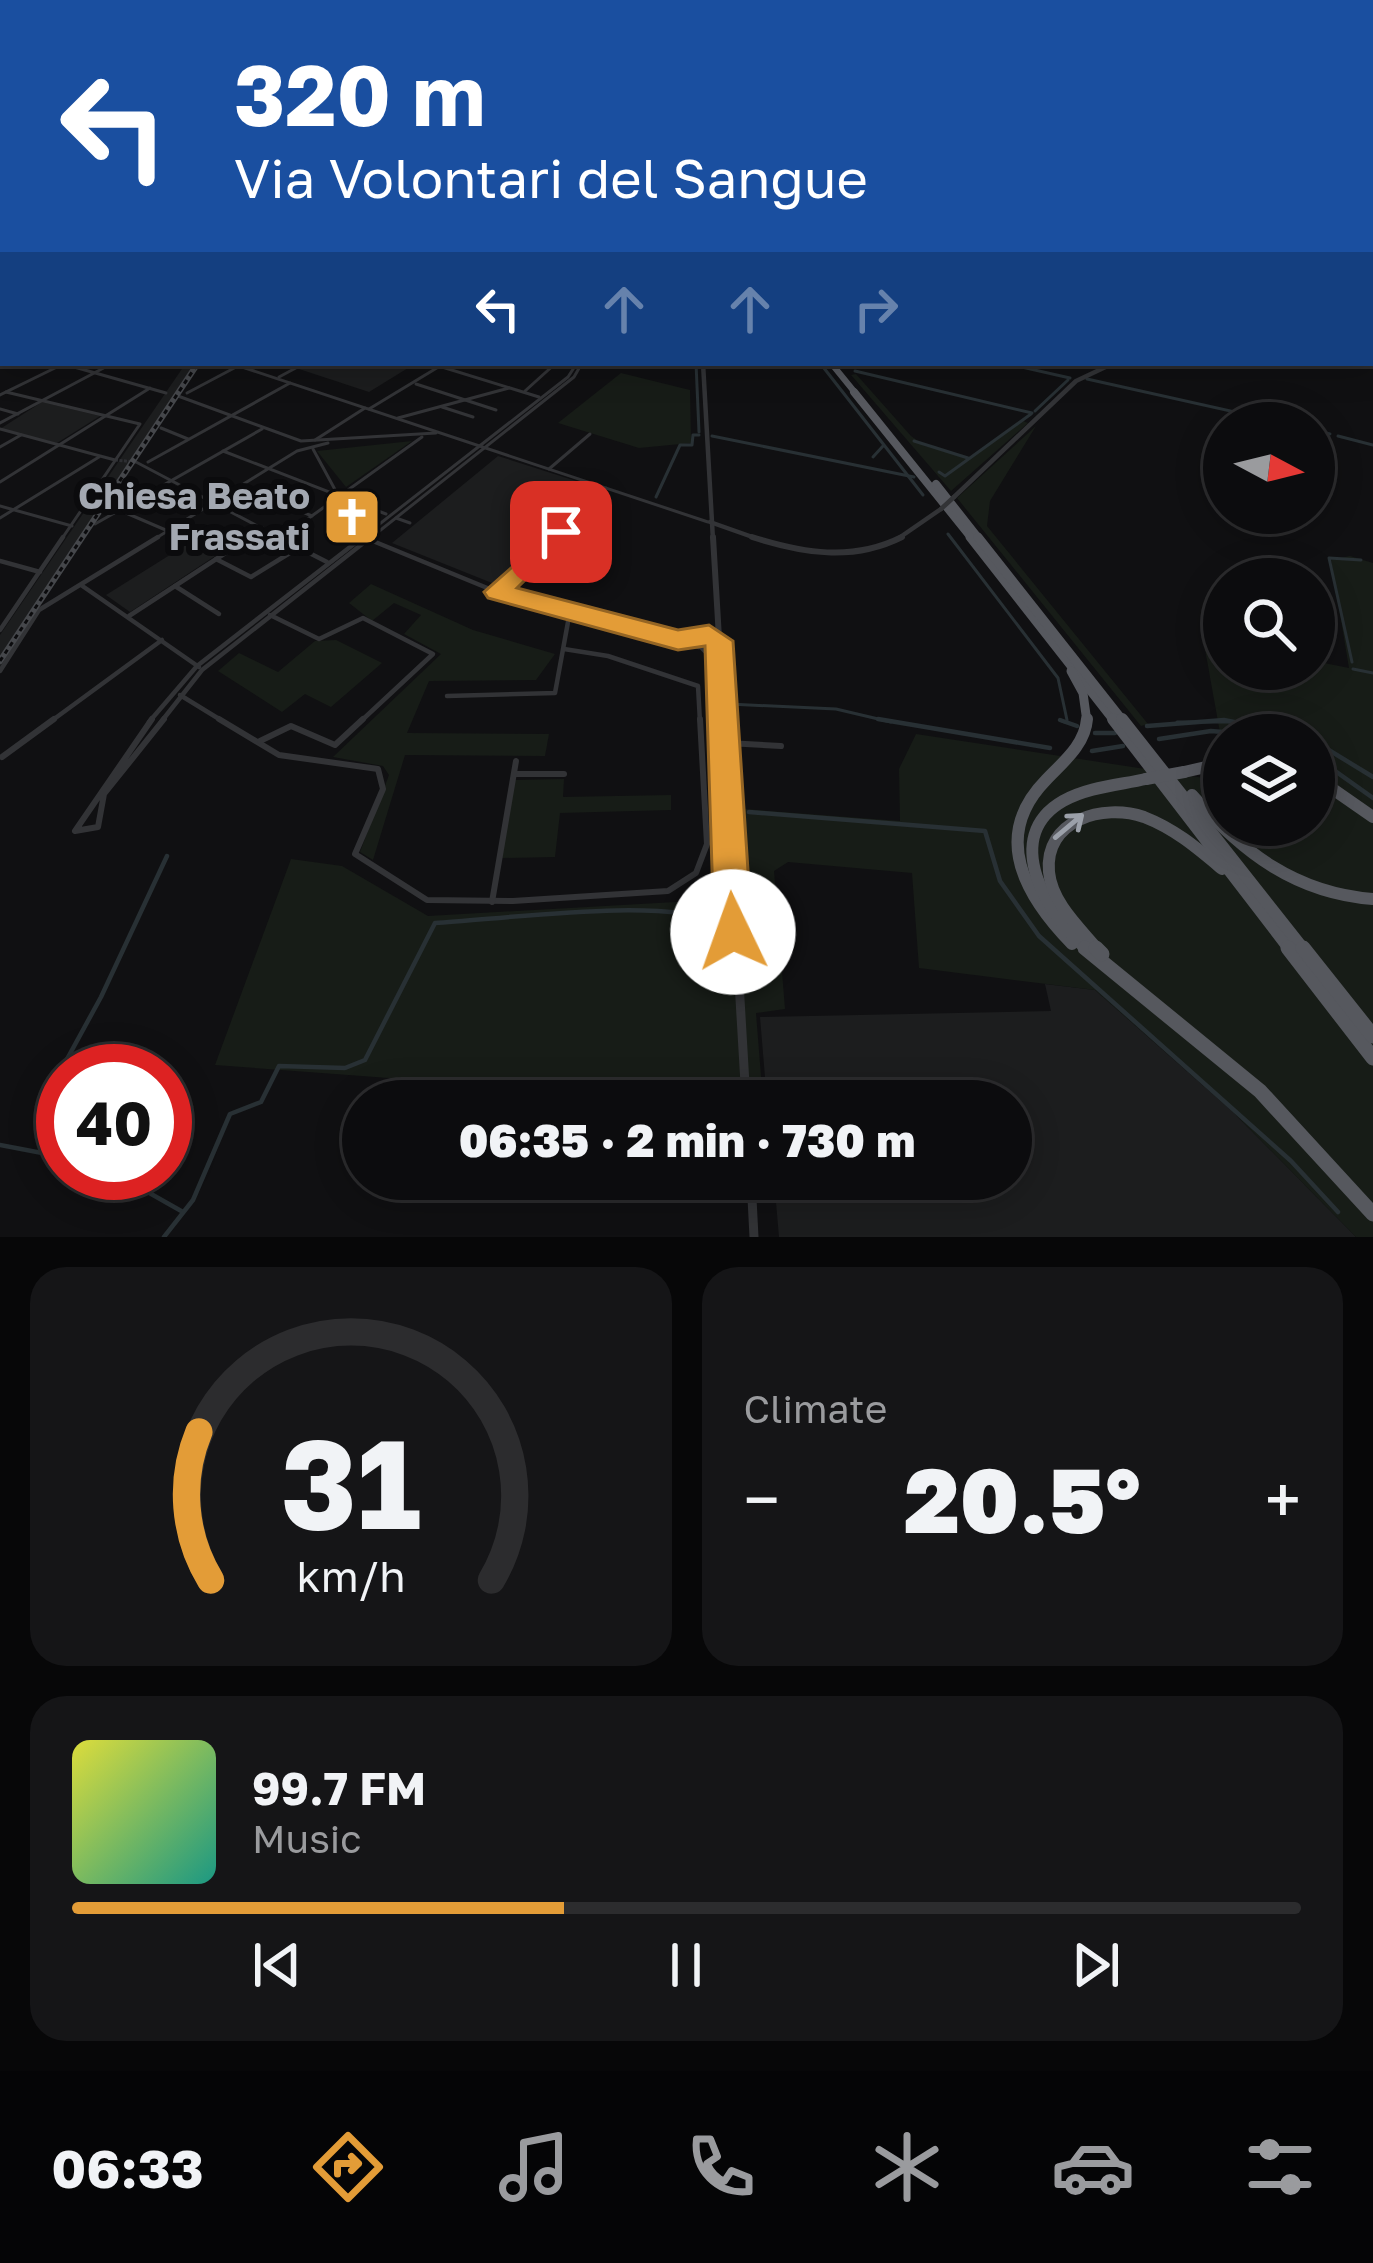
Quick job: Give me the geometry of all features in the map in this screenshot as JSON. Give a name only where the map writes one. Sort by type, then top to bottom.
[{"type":"highway","points":[[837,366],[1373,1036]]},
{"type":"highway","points":[[1047,625],[1244,850],[1306,886],[1373,899]]},
{"type":"highway","points":[[1047,625],[1373,1058]]},
{"type":"highway","points":[[1047,625],[1080,686],[1087,719],[1078,750],[1030,798],[1017,822],[1021,871],[1035,900],[1061,934],[1162,1012]]},
{"type":"highway","points":[[1203,768],[1056,805],[1036,827],[1031,856],[1040,889],[1064,927],[1294,1123],[1373,1214]]},
{"type":"highway","points":[[1335,791],[1373,818]]},
{"type":"highway","points":[[1162,1012],[1075,927],[1054,892],[1051,847],[1061,828],[1078,815],[1101,810],[1137,813],[1193,841],[1334,1007]]},
{"type":"street","points":[[3,393],[57,366]]},
{"type":"street","points":[[72,366],[166,393]]},
{"type":"street","points":[[0,426],[107,366]]},
{"type":"street","points":[[187,393],[238,366],[782,547],[834,555],[879,550],[924,524],[1076,381],[1108,366]]},
{"type":"street","points":[[276,379],[300,366]]},
{"type":"street","points":[[0,670],[39,610],[440,366]]},
{"type":"street","points":[[445,366],[543,398]]},
{"type":"street","points":[[523,392],[553,366]]},
{"type":"street","points":[[176,693],[101,800],[100,825],[89,833],[76,832],[77,822],[101,786],[176,693],[200,667],[575,376],[578,366]]},
{"type":"street","points":[[703,366],[717,641],[729,743],[731,905],[744,1080]]},
{"type":"street","points":[[148,462],[290,383]]},
{"type":"street","points":[[412,383],[496,410]]},
{"type":"street","points":[[0,482],[149,388]]},
{"type":"street","points":[[398,418],[509,388]]},
{"type":"street","points":[[0,630],[139,423],[3,393]]},
{"type":"street","points":[[178,396],[310,445],[442,433]]},
{"type":"street","points":[[442,407],[473,417]]},
{"type":"street","points":[[0,410],[18,414]]},
{"type":"street","points":[[0,426],[115,460]]},
{"type":"street","points":[[160,428],[188,439]]},
{"type":"street","points":[[94,524],[263,428]]},
{"type":"street","points":[[549,469],[590,434]]},
{"type":"street","points":[[0,447],[21,435]]},
{"type":"street","points":[[281,538],[422,436]]},
{"type":"street","points":[[310,445],[339,496]]},
{"type":"street","points":[[223,451],[410,523]]},
{"type":"street","points":[[0,518],[99,457]]},
{"type":"street","points":[[136,462],[329,563]]},
{"type":"street","points":[[241,486],[312,516]]},
{"type":"street","points":[[497,592],[606,488]]},
{"type":"street","points":[[0,506],[72,526]]},
{"type":"street","points":[[119,509],[195,542]]},
{"type":"street","points":[[129,616],[263,528]]},
{"type":"street","points":[[365,535],[497,592],[705,649]]},
{"type":"street","points":[[216,559],[251,577],[298,548]]},
{"type":"street","points":[[0,561],[40,572]]},
{"type":"street","points":[[200,667],[270,616],[329,563]]},
{"type":"street","points":[[81,585],[200,667]]},
{"type":"street","points":[[176,586],[219,614]]},
{"type":"street","points":[[448,696],[553,694],[559,688],[570,611]]},
{"type":"street","points":[[716,612],[703,637],[705,649],[719,667]]},
{"type":"street","points":[[257,742],[291,726],[326,745],[337,744],[433,654],[362,618],[324,638],[313,638],[270,616]]},
{"type":"street","points":[[678,640],[703,637],[717,641]]},
{"type":"street","points":[[2,757],[162,640]]},
{"type":"street","points":[[705,649],[717,641]]},
{"type":"street","points":[[176,693],[285,757],[378,769],[384,787],[356,844],[356,857],[427,900],[492,902],[662,893],[690,879],[705,858],[708,826],[698,686],[629,662],[564,649]]},
{"type":"street","points":[[729,743],[781,746]]},
{"type":"street","points":[[492,902],[516,761]]},
{"type":"street","points":[[514,774],[564,774]]},
{"type":"street","points":[[752,1200],[754,1237]]},
{"type":"shaded area","points":[[184,366],[198,366],[0,667],[0,635]]},
{"type":"shaded area","points":[[304,366],[408,368],[369,392],[299,369]]},
{"type":"shaded area","points":[[621,373],[690,390],[691,443],[639,448],[558,423]]},
{"type":"shaded area","points":[[856,374],[925,446],[971,458],[1023,421],[1028,423],[951,491],[851,375]]},
{"type":"shaded area","points":[[42,402],[100,416],[57,443],[0,429]]},
{"type":"shaded area","points":[[1036,426],[990,501],[987,526],[1148,724],[1141,726],[957,498]]},
{"type":"shaded area","points":[[412,441],[346,487],[317,451]]},
{"type":"shaded area","points":[[498,456],[601,489],[497,585],[392,543]]},
{"type":"shaded area","points":[[189,543],[215,556],[130,612],[106,595]]},
{"type":"shaded area","points":[[1350,556],[1373,563],[1373,1237],[1356,1237],[1231,1110],[1095,990],[919,968],[912,873],[788,862],[774,871],[785,1009],[756,1013],[761,1080],[416,1080],[215,1065],[291,859],[342,866],[428,916],[746,898],[744,809],[900,821],[899,769],[916,734],[1203,778],[1203,846],[1335,846],[1335,714],[1217,714],[1212,690],[1335,690],[1335,665],[1349,668],[1335,559]]},
{"type":"shaded area","points":[[371,584],[473,630],[555,654],[536,680],[429,681],[407,733],[549,734],[545,756],[405,755],[373,860],[360,852],[389,775],[383,766],[333,757],[441,654],[404,634],[421,615],[394,603],[372,621],[349,603]]},
{"type":"shaded area","points":[[336,640],[382,663],[331,707],[305,694],[282,712],[218,671],[239,653],[278,672],[315,641]]},
{"type":"shaded area","points":[[564,779],[563,797],[671,795],[671,810],[560,813],[555,857],[502,858],[514,780]]},
{"type":"shaded area","points":[[1045,984],[1095,990],[1231,1110],[1356,1237],[779,1237],[776,1200],[1032,1200],[1032,1080],[765,1080],[760,1017],[1051,1011]]},
{"type":"waterway","points":[[696,366],[699,432]]},
{"type":"waterway","points":[[822,366],[908,476]]},
{"type":"waterway","points":[[1017,366],[1070,378]]},
{"type":"waterway","points":[[855,371],[1032,413]]},
{"type":"waterway","points":[[1087,379],[1203,405]]},
{"type":"waterway","points":[[1035,411],[1068,380]]},
{"type":"waterway","points":[[939,472],[945,476],[1031,414]]},
{"type":"waterway","points":[[656,497],[680,445],[692,445],[693,435],[699,435]]},
{"type":"waterway","points":[[712,436],[908,476]]},
{"type":"waterway","points":[[1338,436],[1373,445]]},
{"type":"waterway","points":[[914,441],[968,458]]},
{"type":"waterway","points":[[873,457],[883,446]]},
{"type":"waterway","points":[[908,476],[914,477]]},
{"type":"waterway","points":[[908,476],[923,495]]},
{"type":"waterway","points":[[948,534],[1058,678],[1067,720]]},
{"type":"waterway","points":[[1352,662],[1329,558],[1361,560]]},
{"type":"waterway","points":[[1353,669],[1373,673]]},
{"type":"waterway","points":[[730,722],[729,704],[836,709],[879,719]]},
{"type":"waterway","points":[[164,1237],[193,1200],[230,1114],[261,1102],[279,1066],[345,1068],[365,1060],[435,923],[622,910],[691,915],[714,923],[740,912],[730,719]]},
{"type":"waterway","points":[[879,719],[1050,748]]},
{"type":"waterway","points":[[879,719],[891,722]]},
{"type":"waterway","points":[[1065,722],[1060,720],[1077,726]]},
{"type":"waterway","points":[[1177,722],[1198,722]]},
{"type":"waterway","points":[[1147,726],[1198,722]]},
{"type":"waterway","points":[[1198,722],[1203,722]]},
{"type":"waterway","points":[[1198,722],[1203,722]]},
{"type":"waterway","points":[[1159,739],[1203,732]]},
{"type":"waterway","points":[[1095,733],[1115,733]]},
{"type":"waterway","points":[[1092,751],[1123,746]]},
{"type":"waterway","points":[[1335,754],[1373,777]]},
{"type":"waterway","points":[[1335,771],[1373,798]]},
{"type":"waterway","points":[[749,812],[985,831],[1000,881],[1039,936],[1291,1161],[1338,1212]]},
{"type":"waterway","points":[[75,1044],[167,856]]},
{"type":"waterway","points":[[0,1145],[36,1152]]},
{"type":"waterway","points":[[162,1200],[183,1212]]},
{"type":"tunnel","points":[[115,460],[136,462]]},
{"type":"railway","points":[[0,661],[196,366]]},
{"type":"place","name":"Chiesa Beato Frassati","points":[[352,517]]},
{"type":"route","points":[[561,532],[497,592],[678,640],[709,635],[719,641],[733,932]]}]
